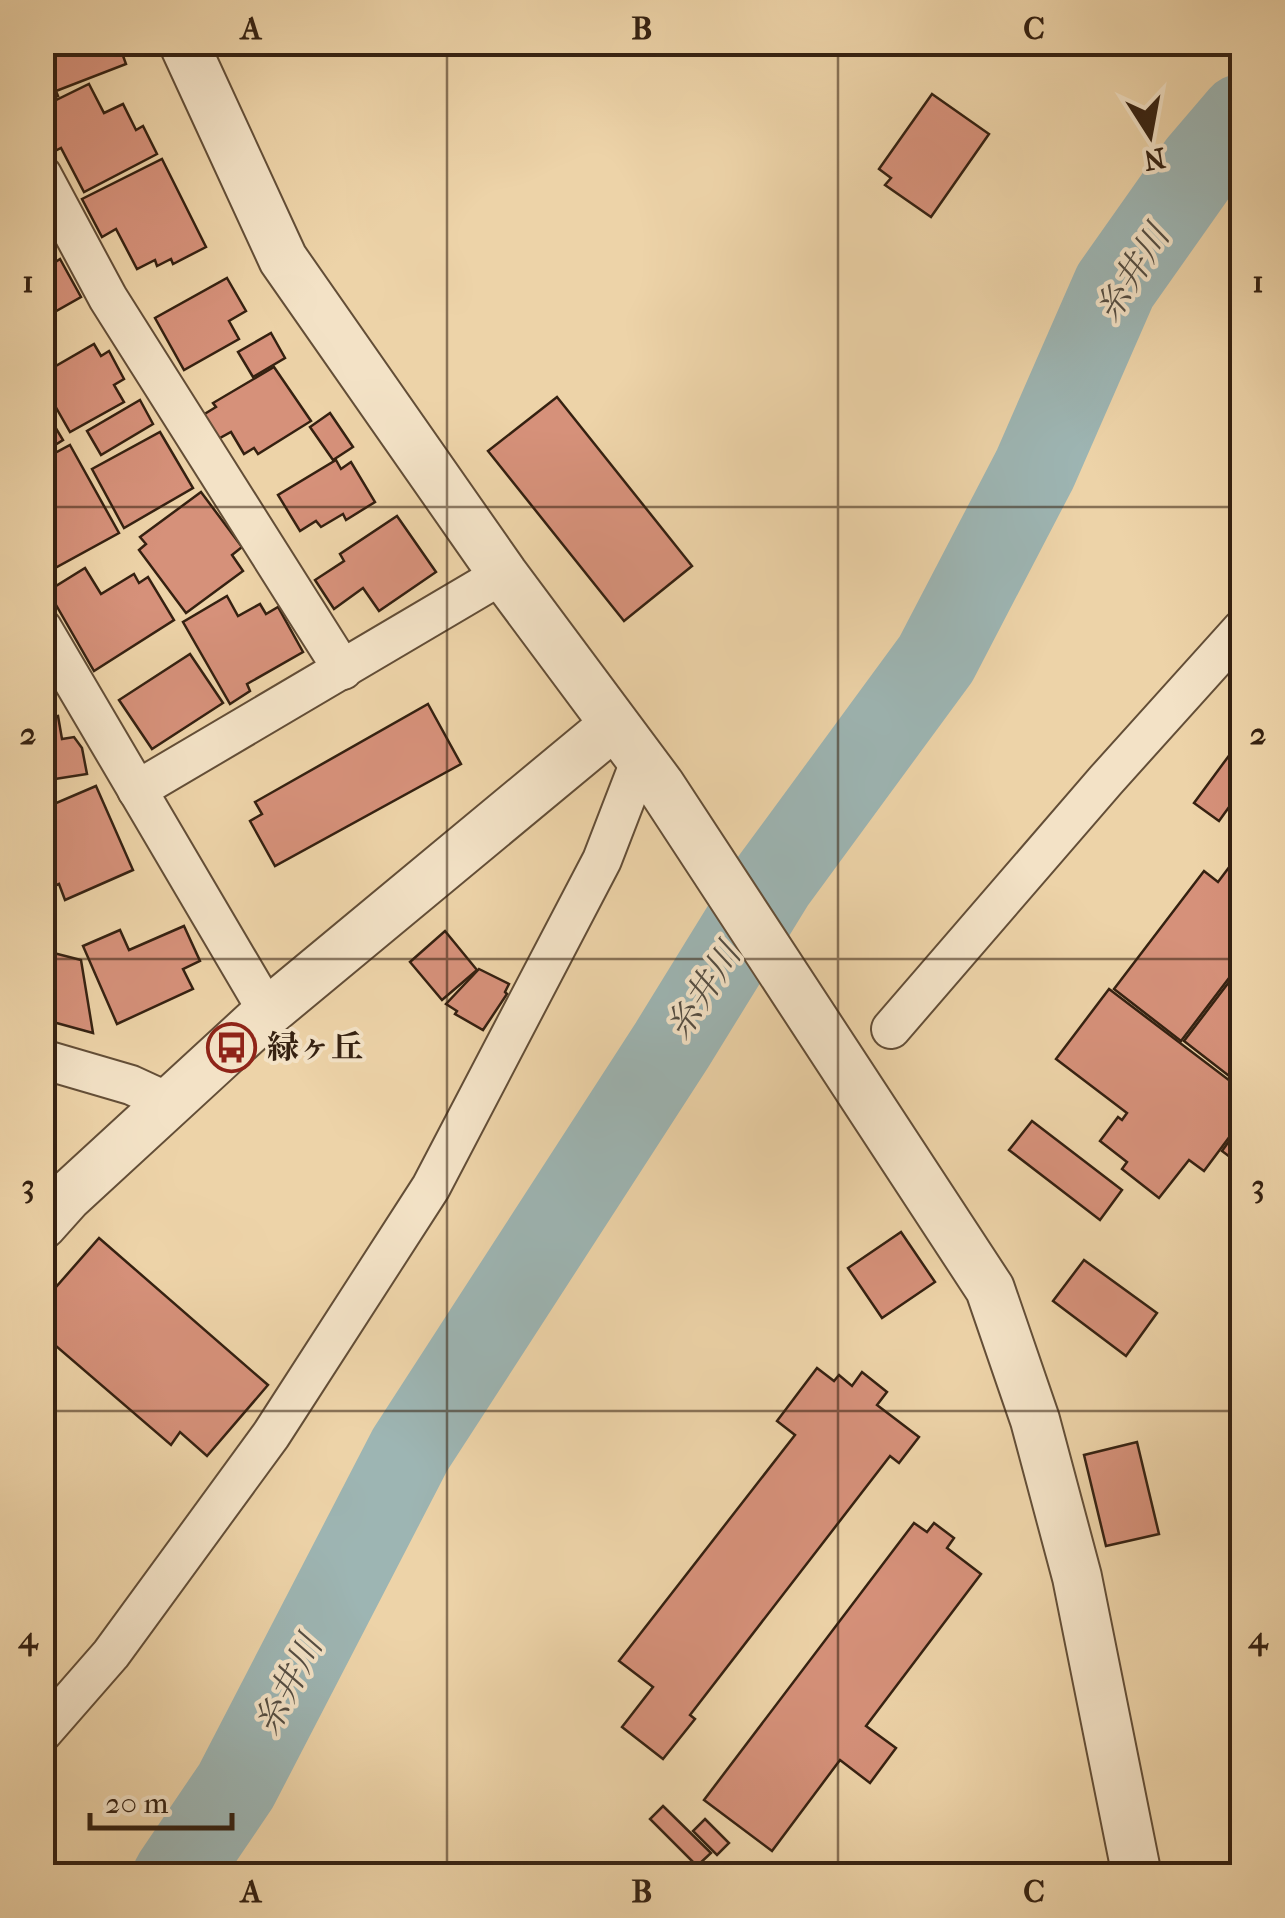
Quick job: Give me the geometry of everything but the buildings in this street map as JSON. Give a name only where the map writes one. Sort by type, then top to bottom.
[{"type":"street","points":[[182,42],[282,259],[503,574],[638,756],[990,1289],[1035,1420],[1077,1577],[1137,1876]]},
{"type":"street","points":[[42,175],[108,298],[343,670]]},
{"type":"street","points":[[137,790],[503,574]]},
{"type":"street","points":[[42,628],[268,1012]]},
{"type":"street","points":[[892,1028],[1242,628]]},
{"type":"street","points":[[42,1225],[68,1196],[268,1012],[638,756]]},
{"type":"street","points":[[42,1732],[111,1654],[272,1436],[431,1186],[602,860],[638,756]]},
{"type":"street","points":[[42,1059],[130,1084],[168,1102]]},
{"type":"waterway","name":"糸井川","points":[[175,1876],[236,1786],[410,1450],[672,1045],[773,881],[936,659],[1035,469],[1115,286],[1201,164],[1242,116]]},
{"type":"place","name":"緑ヶ丘","points":[[232,1047]]}]
